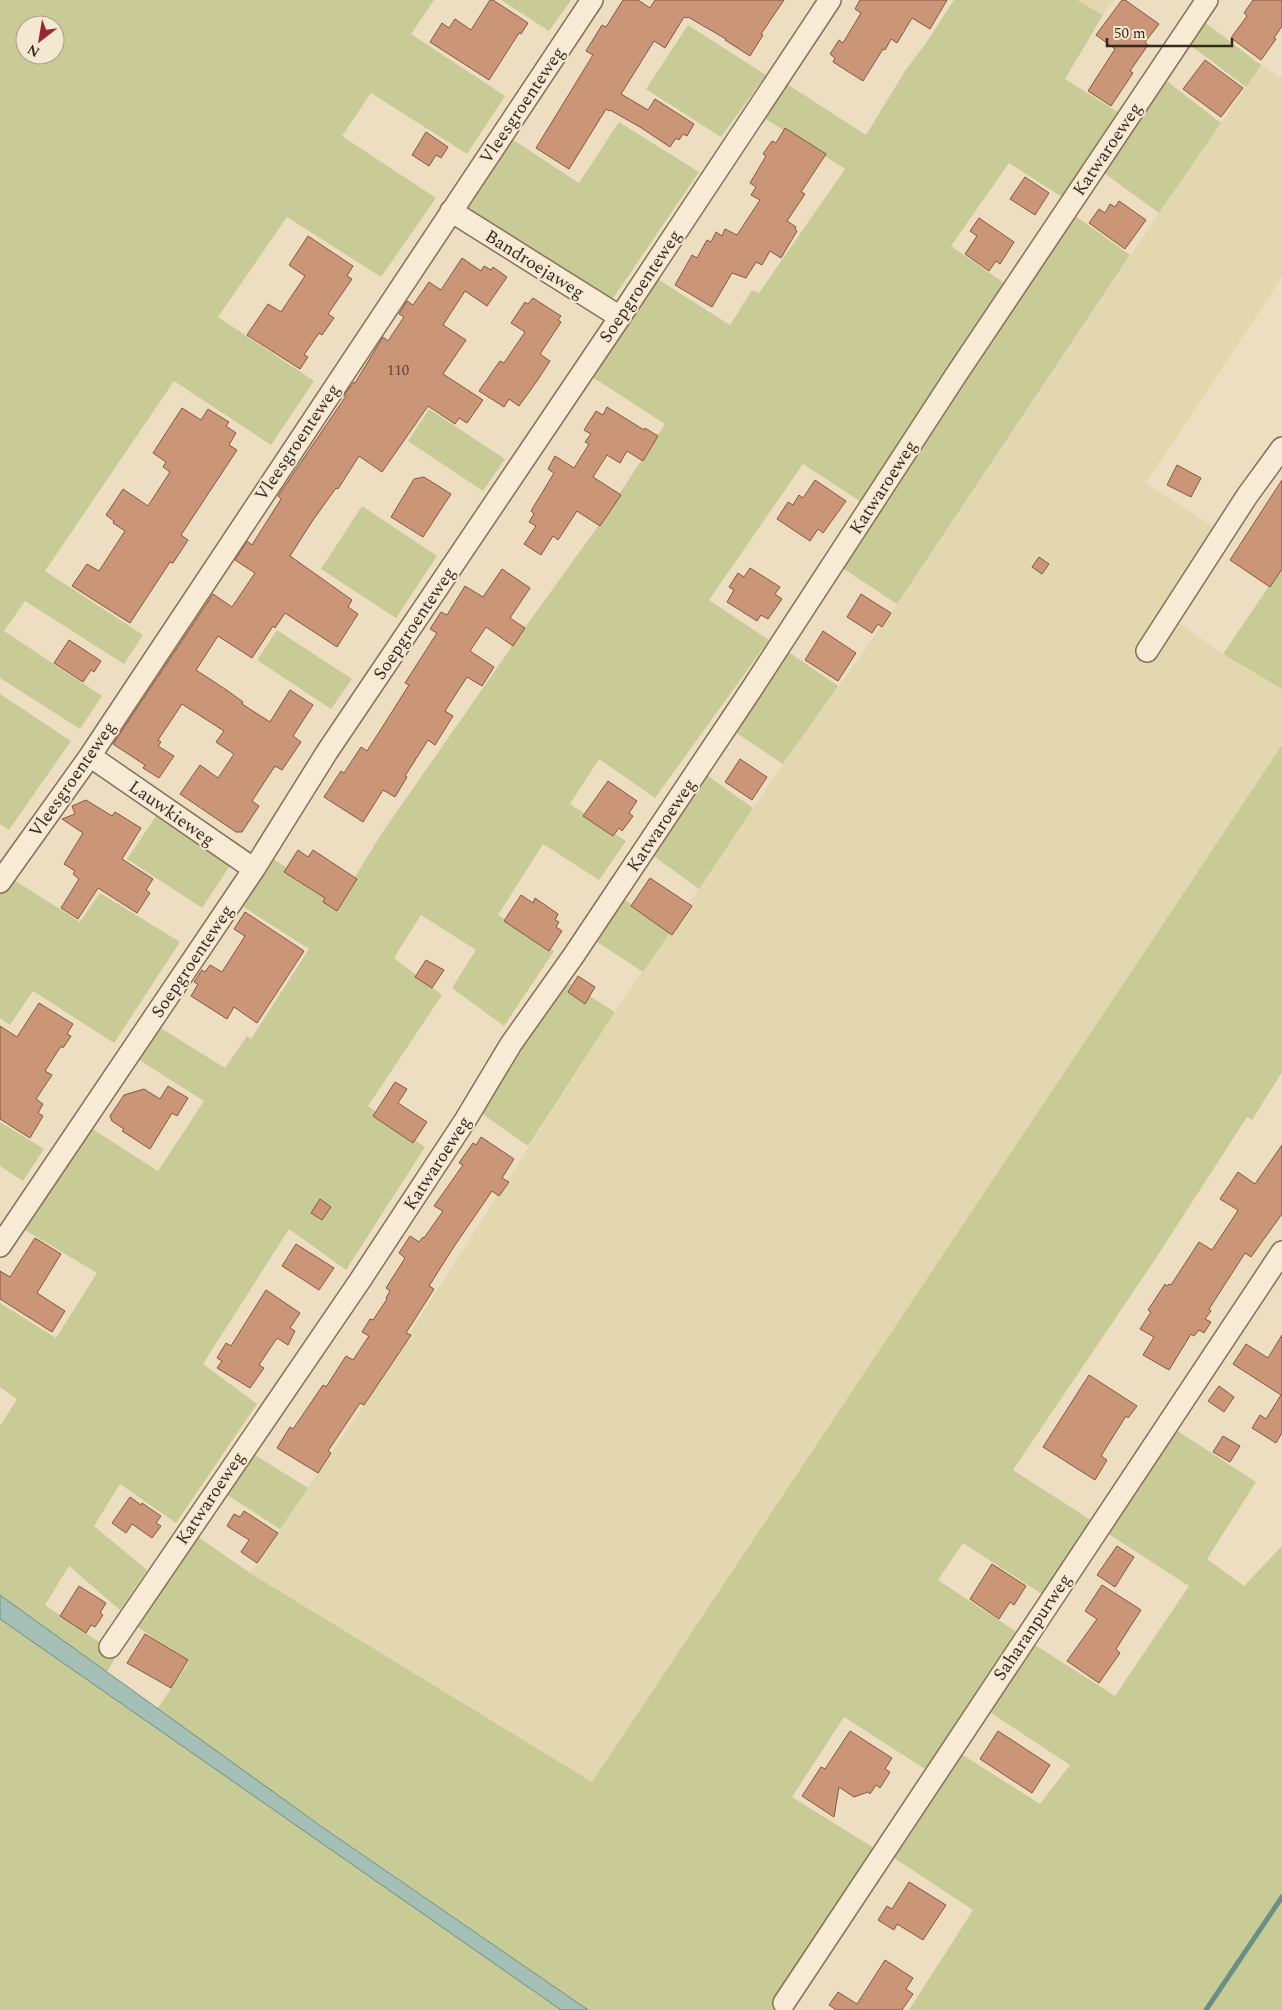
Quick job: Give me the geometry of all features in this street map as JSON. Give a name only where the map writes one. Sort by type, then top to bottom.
[{"type":"street","name":"Vleesgroenteweg","points":[[0,882],[90,756],[592,0]]},
{"type":"street","name":"Soepgroenteweg","points":[[0,1246],[254,869],[327,752],[830,0]]},
{"type":"street","name":"Katwaroeweg","points":[[110,1648],[358,1282],[466,1119],[512,1044],[580,947],[751,690],[956,375],[1207,0]]},
{"type":"street","name":"Bandroejaweg","points":[[451,211],[620,316]]},
{"type":"street","points":[[1147,651],[1247,496],[1282,448]]},
{"type":"street","name":"Lauwkieweg","points":[[90,756],[254,869]]},
{"type":"street","name":"Saharanpurweg","points":[[784,2003],[1282,1252]]},
{"type":"shaded area","points":[[1077,0],[1114,0],[1103,15]]},
{"type":"shaded area","points":[[1261,65],[1280,77],[1282,75],[1282,277],[1146,483],[1218,530],[1165,613],[1223,654],[1282,689],[1282,745],[592,1783],[250,1573],[363,1406],[615,1012],[783,764],[897,604],[1159,213]]},
{"type":"green space","points":[[0,0],[434,0],[411,34],[505,96],[467,154],[371,93],[342,136],[436,198],[381,277],[287,217],[218,317],[314,381],[271,445],[174,381],[45,571],[143,635],[124,664],[25,601],[4,631],[102,696],[80,729],[0,678]]},
{"type":"green space","points":[[501,0],[571,0],[549,31]]},
{"type":"green space","points":[[954,0],[1077,0],[1103,15],[1065,79],[1119,113],[1062,197],[1009,163],[951,246],[1007,285],[861,502],[803,464],[709,600],[769,640],[655,798],[599,759],[570,804],[626,841],[599,880],[543,844],[498,915],[554,951],[504,1026],[452,988],[476,950],[421,915],[394,958],[442,995],[368,1106],[425,1147],[346,1270],[289,1229],[203,1364],[257,1404],[176,1523],[120,1484],[94,1526],[147,1570],[120,1610],[69,1566],[45,1605],[102,1644],[100,1649],[115,1658],[107,1672],[0,1595],[0,1426],[17,1399],[0,1387],[0,1303],[56,1338],[97,1273],[10,1221],[77,1119],[158,1171],[204,1101],[122,1049],[143,1017],[225,1068],[247,1036],[251,1039],[309,949],[225,895],[257,848],[339,903],[382,833],[599,525],[665,424],[580,369],[645,271],[730,325],[752,290],[759,293],[845,169],[761,116],[784,82],[866,135],[905,71]]},
{"type":"green space","points":[[1202,20],[1261,65],[1246,87],[1186,42]]},
{"type":"green space","points":[[688,25],[766,75],[721,137],[646,89]]},
{"type":"green space","points":[[1163,78],[1221,123],[1159,213],[1100,170]]},
{"type":"green space","points":[[619,122],[699,172],[614,297],[609,299],[599,296],[466,206],[498,130],[579,183]]},
{"type":"green space","points":[[1070,212],[1130,255],[897,604],[835,563]]},
{"type":"green space","points":[[429,409],[505,459],[483,491],[408,441]]},
{"type":"green space","points":[[362,506],[437,556],[396,618],[321,569]]},
{"type":"green space","points":[[1282,567],[1282,689],[1223,654]]},
{"type":"green space","points":[[277,630],[352,679],[331,709],[257,660]]},
{"type":"green space","points":[[777,644],[838,686],[783,764],[723,724]]},
{"type":"green space","points":[[0,694],[71,741],[9,830],[0,824]]},
{"type":"green space","points":[[1282,745],[1282,1072],[1252,1120],[1247,1117],[1154,1261],[1013,1470],[1094,1522],[1045,1596],[963,1543],[938,1580],[1020,1634],[928,1771],[844,1717],[792,1797],[877,1850],[773,2010],[588,2010],[156,1711],[189,1662],[132,1623],[191,1532],[250,1573],[592,1782]]},
{"type":"green space","points":[[694,766],[753,808],[699,889],[640,846]]},
{"type":"green space","points":[[164,804],[231,864],[202,908],[127,859]]},
{"type":"green space","points":[[0,871],[80,922],[100,893],[180,942],[114,1043],[33,991],[10,1025],[0,1018]]},
{"type":"green space","points":[[610,890],[671,931],[643,972],[582,932]]},
{"type":"green space","points":[[553,973],[615,1012],[528,1146],[468,1104]]},
{"type":"green space","points":[[0,1122],[44,1149],[23,1181],[0,1166]]},
{"type":"green space","points":[[1173,1428],[1256,1482],[1207,1559],[1244,1586],[1282,1546],[1282,2010],[1207,2010],[1269,1916],[1206,2010],[909,2010],[973,1910],[888,1854],[955,1750],[1040,1804],[1070,1765],[985,1709],[1029,1641],[1115,1696],[1189,1586],[1104,1531]]},
{"type":"green space","points":[[245,1449],[308,1488],[280,1529],[218,1489]]},
{"type":"green space","points":[[0,1619],[562,2010],[0,2010]]},
{"type":"water","points":[[0,1595],[318,1824],[588,2010],[561,2010],[0,1619]]},
{"type":"building","points":[[490,0],[493,0],[528,23],[521,34],[519,33],[489,80],[430,42],[442,23],[449,28],[455,19],[471,30]]},
{"type":"building","points":[[623,0],[638,0],[650,8],[655,0],[784,0],[761,34],[763,35],[750,56],[726,39],[688,17],[684,17],[665,48],[654,41],[621,94],[648,110],[655,99],[694,124],[687,136],[683,134],[679,140],[676,138],[670,147],[640,127],[606,109],[569,169],[536,148],[593,55],[586,51],[602,25],[606,27]]},
{"type":"building","points":[[860,0],[947,0],[930,29],[912,18],[897,43],[891,39],[885,50],[883,49],[863,81],[833,62],[835,58],[830,54],[839,40],[843,43],[861,13],[855,9]]},
{"type":"building","points":[[1122,0],[1125,0],[1159,24],[1145,42],[1148,45],[1130,71],[1133,73],[1111,106],[1088,91],[1115,49],[1096,35]]},
{"type":"building","points":[[1253,0],[1282,0],[1282,26],[1274,38],[1276,39],[1261,60],[1231,38],[1247,16],[1244,13]]},
{"type":"building","points":[[1205,60],[1243,88],[1221,117],[1183,89]]},
{"type":"building","points":[[785,128],[826,154],[801,192],[805,194],[787,221],[796,227],[797,231],[781,258],[770,251],[762,265],[756,262],[746,278],[732,273],[712,307],[675,285],[692,255],[697,258],[707,240],[711,242],[716,232],[722,236],[725,229],[737,235],[760,200],[751,195],[756,187],[750,183],[766,156],[763,154],[772,141],[776,143]]},
{"type":"building","points":[[426,132],[448,147],[441,158],[436,155],[429,166],[412,155]]},
{"type":"building","points":[[1025,177],[1049,193],[1035,215],[1010,199]]},
{"type":"building","points":[[1119,201],[1146,220],[1125,249],[1089,223],[1099,209],[1105,213],[1110,204],[1115,207]]},
{"type":"building","points":[[979,218],[1014,242],[1000,264],[996,261],[989,271],[965,254],[977,236],[970,231]]},
{"type":"building","points":[[308,236],[353,266],[347,276],[352,279],[328,314],[334,318],[322,335],[319,333],[304,355],[308,357],[300,369],[247,335],[268,304],[281,312],[305,276],[289,265]]},
{"type":"building","points":[[462,258],[481,271],[484,266],[491,270],[493,267],[507,277],[487,306],[465,291],[443,325],[466,340],[443,374],[483,400],[467,423],[459,418],[455,424],[428,406],[382,472],[359,456],[338,489],[336,488],[313,520],[290,556],[352,600],[348,607],[358,614],[337,647],[285,613],[275,628],[273,626],[252,658],[218,636],[196,670],[270,722],[290,690],[313,705],[293,736],[301,742],[282,770],[275,766],[252,801],[259,806],[242,832],[236,832],[180,794],[200,765],[218,778],[234,754],[216,742],[224,731],[182,704],[158,740],[161,742],[158,746],[174,756],[159,778],[143,768],[145,765],[113,744],[213,594],[232,607],[255,573],[235,560],[247,541],[252,545],[281,499],[278,496],[346,396],[344,395],[355,383],[383,337],[388,341],[404,317],[399,314],[407,301],[413,305],[429,282],[441,290]]},
{"type":"building","points":[[533,298],[561,316],[558,320],[561,322],[540,354],[550,361],[537,381],[519,406],[509,399],[504,407],[479,391],[500,361],[504,363],[525,332],[511,323],[525,302],[528,304]]},
{"type":"building","points":[[607,407],[644,430],[645,428],[658,436],[643,461],[627,451],[620,463],[607,455],[593,477],[621,495],[600,526],[577,511],[558,540],[553,536],[541,555],[524,544],[536,526],[529,522],[534,514],[531,511],[554,473],[548,469],[555,456],[574,468],[589,444],[585,442],[591,434],[584,430],[596,411],[603,415]]},
{"type":"building","points":[[182,408],[201,420],[208,409],[229,422],[226,426],[236,433],[229,445],[237,450],[181,535],[188,540],[173,563],[170,562],[130,623],[72,586],[87,564],[99,571],[125,531],[113,523],[114,521],[106,515],[123,489],[148,506],[170,472],[163,467],[166,462],[153,453]]},
{"type":"building","points":[[1177,465],[1201,478],[1191,497],[1167,485]]},
{"type":"building","points":[[424,477],[451,494],[423,537],[391,517],[414,479]]},
{"type":"building","points":[[815,480],[846,501],[823,533],[818,529],[810,541],[777,519],[788,502],[793,505],[799,495],[803,498]]},
{"type":"building","points":[[1282,480],[1282,569],[1270,587],[1230,560]]},
{"type":"building","points":[[1039,557],[1049,564],[1042,574],[1032,567]]},
{"type":"building","points":[[750,568],[780,587],[775,594],[782,599],[768,619],[761,615],[757,621],[727,602],[734,590],[729,587],[738,573],[744,577]]},
{"type":"building","points":[[502,569],[530,588],[510,618],[525,628],[513,646],[486,627],[470,651],[494,667],[482,686],[467,677],[445,711],[453,716],[435,745],[428,740],[405,776],[407,777],[395,797],[383,790],[363,822],[324,797],[341,771],[344,773],[361,747],[367,751],[409,685],[405,683],[437,633],[430,629],[441,612],[447,615],[465,586],[483,597]]},
{"type":"building","points":[[861,594],[891,613],[882,627],[878,624],[872,633],[847,617]]},
{"type":"building","points":[[823,631],[856,653],[838,681],[805,660]]},
{"type":"building","points":[[69,640],[101,661],[94,672],[91,670],[83,682],[54,663]]},
{"type":"building","points":[[740,759],[767,777],[752,800],[725,782]]},
{"type":"building","points":[[608,781],[637,801],[629,813],[633,816],[622,831],[619,828],[613,836],[583,816]]},
{"type":"building","points":[[86,800],[112,816],[115,812],[141,828],[122,859],[153,879],[146,890],[150,893],[137,913],[98,888],[78,919],[61,908],[79,879],[73,874],[75,871],[64,864],[83,833],[62,819],[75,814],[72,806]]},
{"type":"building","points":[[298,850],[308,857],[313,850],[357,879],[337,911],[323,902],[325,898],[284,872]]},
{"type":"building","points":[[650,878],[692,906],[672,935],[631,906]]},
{"type":"building","points":[[521,895],[533,903],[535,898],[558,914],[555,920],[559,922],[556,927],[562,931],[549,951],[504,921]]},
{"type":"building","points":[[245,912],[304,951],[257,1023],[234,1007],[227,1019],[191,996],[198,984],[194,982],[202,970],[205,972],[210,965],[222,972],[245,936],[234,929]]},
{"type":"building","points":[[426,960],[444,970],[432,988],[415,977]]},
{"type":"building","points":[[578,976],[595,987],[585,1004],[568,992]]},
{"type":"building","points":[[39,1003],[73,1024],[67,1034],[71,1036],[63,1048],[61,1046],[45,1071],[52,1075],[36,1099],[43,1104],[38,1113],[43,1116],[30,1138],[0,1119],[0,1026],[17,1037]]},
{"type":"building","points":[[395,1082],[407,1089],[398,1103],[427,1122],[413,1143],[373,1116]]},
{"type":"building","points":[[168,1086],[188,1098],[177,1116],[172,1113],[150,1149],[122,1131],[124,1129],[112,1121],[110,1116],[124,1095],[144,1089],[160,1099]]},
{"type":"building","points":[[481,1137],[514,1159],[502,1178],[509,1182],[499,1196],[492,1191],[455,1245],[429,1286],[434,1289],[406,1333],[411,1335],[364,1405],[360,1403],[328,1451],[331,1453],[318,1473],[277,1448],[290,1427],[293,1429],[323,1385],[326,1387],[346,1356],[353,1360],[369,1336],[362,1332],[370,1319],[373,1320],[387,1299],[390,1291],[386,1288],[405,1258],[399,1253],[410,1236],[419,1242],[424,1238],[443,1211],[434,1206],[463,1165],[459,1163],[473,1143],[476,1145]]},
{"type":"building","points":[[1282,1145],[1282,1214],[1251,1257],[1245,1253],[1209,1309],[1211,1311],[1205,1319],[1211,1322],[1204,1333],[1199,1330],[1194,1336],[1191,1334],[1169,1370],[1143,1355],[1154,1337],[1140,1329],[1151,1312],[1148,1310],[1165,1284],[1167,1286],[1171,1285],[1199,1242],[1212,1250],[1238,1210],[1220,1199],[1238,1172],[1255,1184]]},
{"type":"building","points":[[320,1199],[331,1207],[322,1220],[311,1213]]},
{"type":"building","points":[[35,1238],[61,1254],[37,1293],[65,1311],[52,1332],[0,1299],[0,1271],[10,1277]]},
{"type":"building","points":[[296,1244],[334,1268],[319,1290],[282,1266]]},
{"type":"building","points":[[266,1290],[300,1313],[290,1328],[295,1331],[288,1345],[277,1338],[259,1365],[264,1368],[250,1388],[217,1368],[222,1361],[217,1358],[226,1343],[231,1346]]},
{"type":"building","points":[[1282,1335],[1282,1433],[1276,1443],[1252,1428],[1260,1415],[1266,1419],[1281,1395],[1233,1364],[1246,1344],[1268,1358]]},
{"type":"building","points":[[1089,1375],[1137,1406],[1128,1418],[1126,1416],[1101,1456],[1107,1460],[1095,1480],[1043,1447]]},
{"type":"building","points":[[1219,1386],[1234,1397],[1224,1412],[1208,1401]]},
{"type":"building","points":[[1223,1436],[1240,1446],[1230,1462],[1213,1452]]},
{"type":"building","points":[[130,1497],[161,1516],[156,1523],[161,1526],[152,1538],[132,1524],[126,1533],[112,1523]]},
{"type":"building","points":[[244,1511],[278,1533],[257,1563],[241,1552],[249,1540],[227,1526],[234,1514],[240,1517]]},
{"type":"building","points":[[1117,1546],[1134,1557],[1115,1587],[1097,1575]]},
{"type":"building","points":[[992,1564],[1026,1586],[1014,1605],[1010,1602],[999,1619],[970,1599]]},
{"type":"building","points":[[1102,1585],[1141,1610],[1116,1649],[1120,1653],[1099,1683],[1067,1661],[1097,1619],[1085,1611]]},
{"type":"building","points":[[79,1586],[106,1603],[100,1613],[103,1615],[95,1627],[91,1625],[86,1633],[60,1616]]},
{"type":"building","points":[[145,1634],[188,1660],[171,1688],[127,1663]]},
{"type":"building","points":[[850,1731],[892,1758],[885,1769],[890,1772],[880,1788],[876,1785],[870,1794],[868,1792],[854,1797],[839,1787],[834,1817],[802,1796],[821,1767],[825,1769]]},
{"type":"building","points":[[998,1731],[1050,1765],[1032,1793],[980,1759]]},
{"type":"building","points":[[909,1882],[946,1905],[923,1940],[897,1924],[894,1930],[878,1920],[887,1906],[892,1909]]},
{"type":"building","points":[[885,1960],[913,1978],[906,1989],[913,1994],[902,2010],[836,2010],[829,2005],[838,1992],[857,2004]]},
{"type":"waterway","points":[[1206,2010],[1282,1897]]}]
